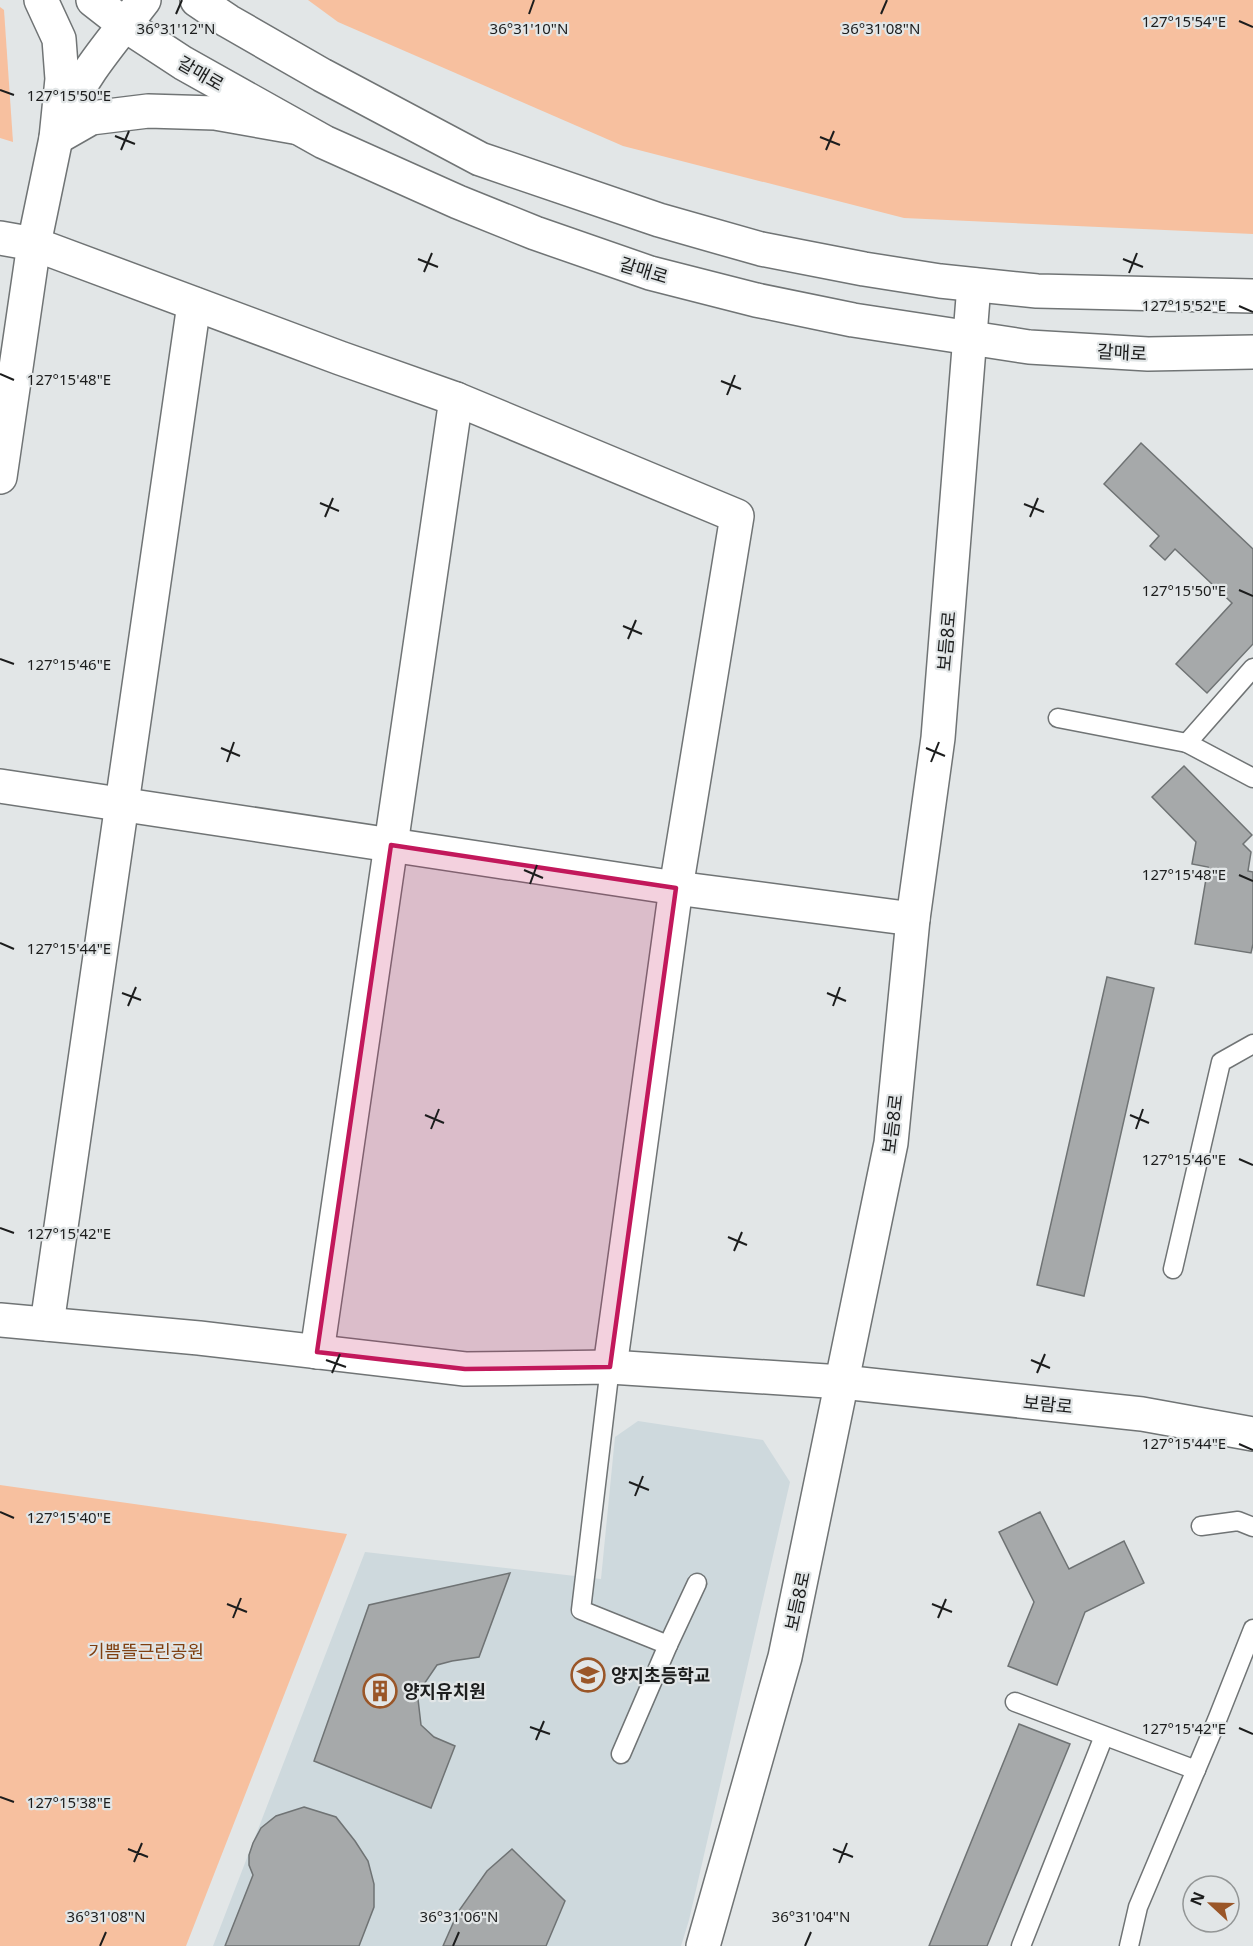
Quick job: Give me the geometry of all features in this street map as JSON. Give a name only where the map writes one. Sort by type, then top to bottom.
[{"type":"street","points":[[0,477],[34,244],[56,138],[62,79],[59,39],[41,0]]},
{"type":"street","name":"갈매로","points":[[93,0],[134,13],[183,63],[324,142],[458,202],[535,233],[650,273],[777,305],[853,320],[1029,347],[1148,354],[1253,352]]},
{"type":"street","points":[[197,0],[228,21],[322,75],[490,162],[659,220],[761,249],[864,269],[974,285],[1037,291],[1253,296]]},
{"type":"street","points":[[56,138],[71,101],[134,13]]},
{"type":"street","points":[[56,138],[90,118],[148,111],[215,113],[300,128]]},
{"type":"street","points":[[0,238],[34,244],[456,399],[737,516],[676,888],[610,1367]]},
{"type":"street","name":"보듬8로","points":[[703,1946],[785,1656],[891,1143],[913,919],[938,738],[974,285]]},
{"type":"street","points":[[47,1324],[194,304]]},
{"type":"street","points":[[317,1352],[456,399]]},
{"type":"street","points":[[0,786],[676,888],[913,919]]},
{"type":"street","name":"보람로","points":[[0,1320],[465,1369],[610,1367],[842,1382],[1142,1414],[1253,1434]]},
{"type":"lane","points":[[1187,743],[1253,668]]},
{"type":"lane","points":[[1058,718],[1187,743],[1253,778]]},
{"type":"lane","points":[[1173,1269],[1221,1062],[1253,1044]]},
{"type":"lane","points":[[610,1367],[581,1610],[668,1646]]},
{"type":"lane","points":[[1202,1526],[1238,1521],[1253,1527]]},
{"type":"lane","points":[[621,1754],[697,1583]]},
{"type":"lane","points":[[1129,1946],[1138,1907],[1253,1629]]},
{"type":"lane","points":[[1015,1702],[1196,1770]]},
{"type":"lane","points":[[1021,1946],[1104,1736]]},
{"type":"highlighted area","points":[[391,845],[676,888],[610,1367],[465,1369],[317,1352]]},
{"type":"shaded area","name":"양지초등학교","points":[[638,1421],[763,1440],[790,1482],[689,1920],[681,1946],[546,1946],[565,1901],[512,1849],[487,1871],[458,1912],[443,1946],[359,1946],[374,1907],[374,1884],[368,1861],[336,1817],[276,1816],[261,1828],[253,1843],[253,1875],[225,1946],[213,1946],[365,1552],[601,1579],[615,1437]],"holes":[[[509,1574],[479,1657],[437,1665],[424,1684],[418,1699],[421,1725],[434,1737],[455,1746],[431,1808],[314,1761],[369,1605]]]},
{"type":"green space","points":[[308,0],[1253,0],[1253,234],[904,218],[623,146],[338,22]]},
{"type":"green space","points":[[0,7],[4,10],[13,142],[0,138]]},
{"type":"green space","name":"기쁨뜰근린공원","points":[[0,1485],[347,1534],[186,1946],[0,1946]]},
{"type":"building","points":[[1141,443],[1253,549],[1253,644],[1207,693],[1176,664],[1232,603],[1175,549],[1165,560],[1150,546],[1159,536],[1104,484]]},
{"type":"building","points":[[1184,766],[1252,835],[1243,844],[1251,852],[1248,871],[1253,872],[1251,953],[1195,944],[1208,867],[1192,864],[1196,842],[1152,797]]},
{"type":"building","points":[[1107,977],[1154,988],[1084,1296],[1037,1285]]},
{"type":"building","points":[[1040,1512],[1069,1569],[1124,1541],[1144,1583],[1085,1612],[1057,1685],[1008,1666],[1034,1602],[999,1532]]},
{"type":"building","name":"양지유치원","points":[[510,1573],[479,1657],[437,1665],[424,1684],[418,1699],[421,1725],[434,1737],[455,1746],[431,1808],[314,1761],[369,1605]]},
{"type":"building","points":[[1019,1724],[1070,1744],[987,1946],[929,1946]]},
{"type":"building","points":[[304,1807],[336,1817],[368,1861],[374,1884],[374,1907],[359,1946],[225,1946],[253,1875],[249,1865],[249,1855],[261,1828],[276,1816]]},
{"type":"building","points":[[512,1849],[565,1901],[546,1946],[443,1946],[458,1912],[487,1871]]},
{"type":"place","name":"양지초등학교","points":[[588,1675]]},
{"type":"place","name":"양지유치원","points":[[380,1691]]}]
